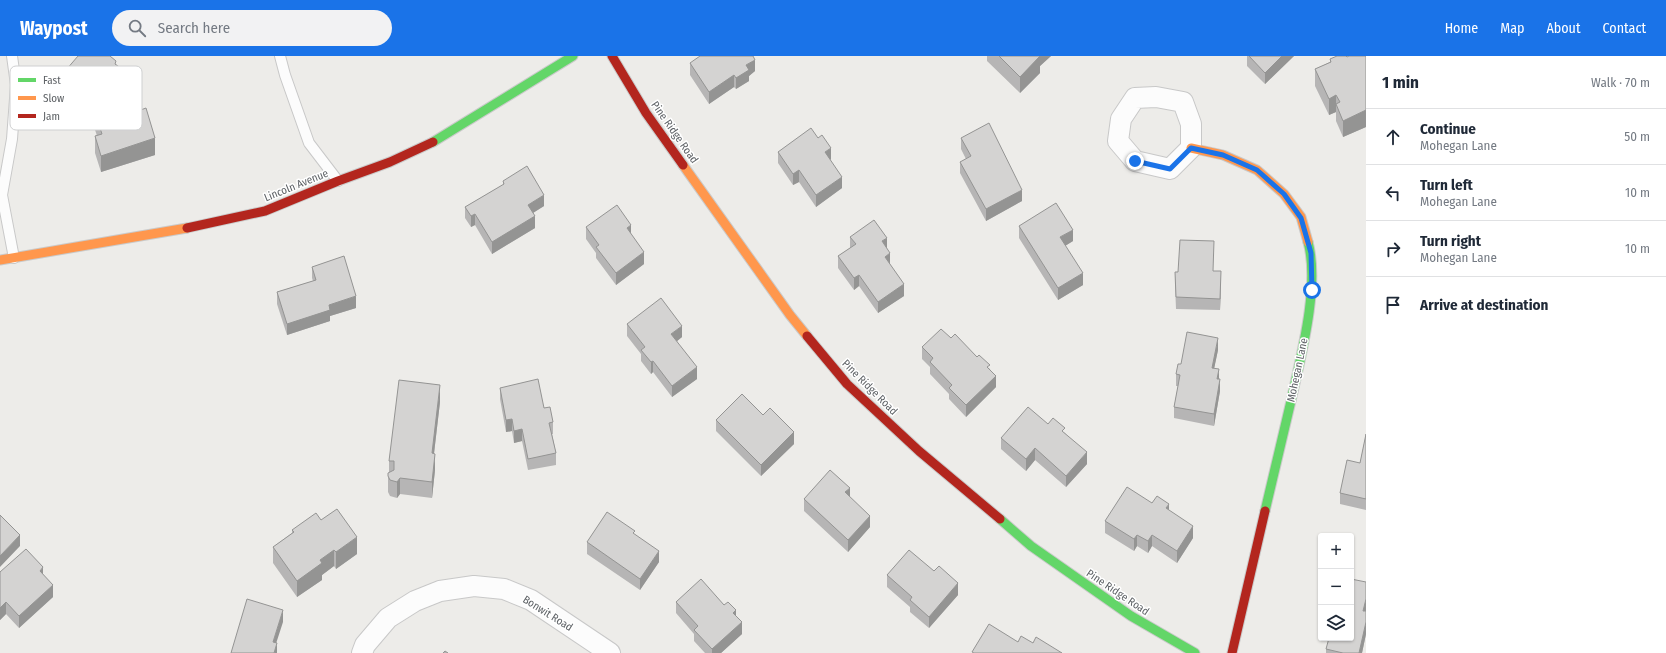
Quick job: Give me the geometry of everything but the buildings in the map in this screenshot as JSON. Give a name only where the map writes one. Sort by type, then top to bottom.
[{"type":"street","name":"Lincoln Avenue","points":[[0,260],[179,230],[265,211],[338,181],[390,162],[439,139],[573,56]]},
{"type":"street","name":"Pine Ridge Road","points":[[612,56],[646,113],[790,315],[847,384],[919,451],[1031,546],[1131,616],[1195,653]]},
{"type":"street","name":"Mohegan Lane","points":[[1191,148],[1223,155],[1257,170],[1284,194],[1301,218],[1311,253],[1312,290],[1301,358],[1232,653]]},
{"type":"street","name":"Bonwit Road","points":[[362,653],[365,645],[388,618],[415,601],[440,591],[474,586],[504,589],[531,600],[610,653]]},
{"type":"lane","points":[[12,56],[13,66]]},
{"type":"lane","points":[[280,56],[285,75],[309,143],[338,181]]},
{"type":"lane","points":[[12,130],[2,195],[14,258]]},
{"type":"traffic: fast","points":[[433,142],[573,56]]},
{"type":"traffic: fast","points":[[1265,511],[1300,363],[1308,321],[1312,279],[1308,242]]},
{"type":"traffic: fast","points":[[1000,519],[1031,546],[1131,616],[1195,653]]},
{"type":"traffic: slow","points":[[1191,148],[1223,155],[1257,170],[1284,194],[1301,217],[1308,242]]},
{"type":"traffic: slow","points":[[683,165],[790,315],[807,336]]},
{"type":"traffic: slow","points":[[0,260],[187,228]]},
{"type":"traffic: jam","points":[[612,56],[646,113],[683,165]]},
{"type":"traffic: jam","points":[[187,228],[265,211],[338,181],[390,162],[433,142]]},
{"type":"traffic: jam","points":[[807,336],[847,384],[919,451],[1000,519]]},
{"type":"traffic: jam","points":[[1232,653],[1265,511]]},
{"type":"route","points":[[1135,161],[1170,169],[1191,148],[1223,155],[1257,170],[1284,194],[1301,218],[1311,253],[1312,290]]}]
